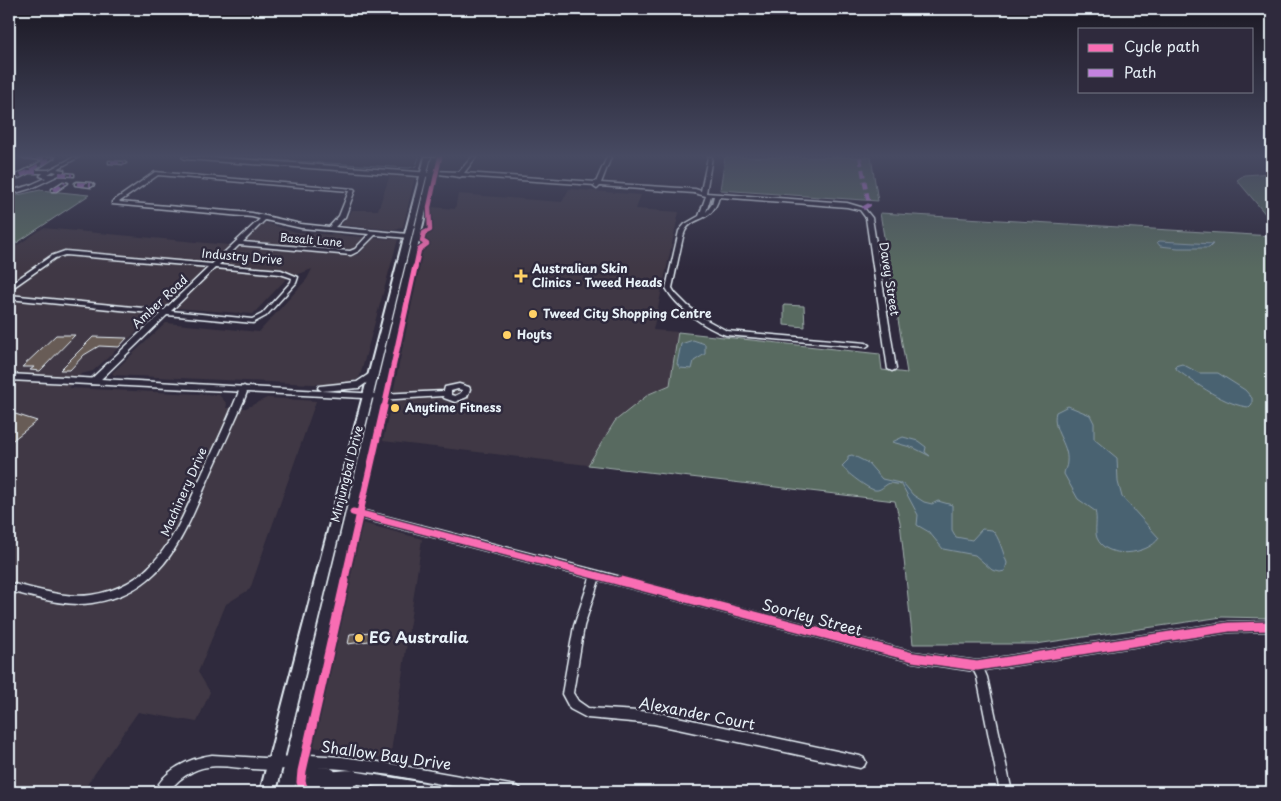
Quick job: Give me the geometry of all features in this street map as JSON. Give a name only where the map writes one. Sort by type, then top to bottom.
[{"type":"main road","name":"Minjungbal Drive","points":[[268,792],[374,396],[423,194]]},
{"type":"main road","name":"Minjungbal Drive","points":[[286,792],[353,512],[374,396],[372,375],[414,236]]},
{"type":"main road","points":[[302,792],[312,784],[322,781],[354,778]]},
{"type":"street","points":[[126,194],[114,203],[264,218],[301,226],[414,236]]},
{"type":"street","points":[[331,228],[342,217],[350,194]]},
{"type":"street","points":[[687,194],[701,194]]},
{"type":"street","points":[[702,216],[706,209],[706,194]]},
{"type":"street","points":[[710,194],[717,195],[713,210],[682,231],[669,288],[676,299],[709,325],[726,332],[866,345]]},
{"type":"street","name":"Davey Street","points":[[717,195],[848,206],[862,209],[869,218],[892,369]]},
{"type":"street","name":"Amber Road","points":[[93,382],[264,218]]},
{"type":"street","name":"Basalt Lane","points":[[238,244],[351,254],[356,252],[374,232]]},
{"type":"street","name":"Industry Drive","points":[[9,288],[53,257],[65,253],[281,272],[293,275],[295,279],[264,315],[253,321],[9,297]]},
{"type":"street","points":[[247,389],[270,387],[348,387],[364,383],[372,375]]},
{"type":"street","points":[[9,377],[374,396],[446,393]]},
{"type":"street","name":"Machinery Drive","points":[[9,587],[72,598],[91,599],[122,590],[154,570],[176,543],[247,389]]},
{"type":"street","name":"Soorley Street","points":[[353,512],[913,658],[977,666],[1229,627],[1272,626]]},
{"type":"street","name":"Alexander Court","points":[[596,575],[579,626],[567,694],[574,705],[587,713],[654,718],[860,762]]},
{"type":"street","points":[[977,666],[982,677],[1006,792]]},
{"type":"street","name":"Shallow Bay Drive","points":[[161,792],[177,773],[205,761],[292,766],[342,763],[394,770],[516,792]]},
{"type":"street","name":"Shallow Bay Drive","points":[[292,766],[443,792]]},
{"type":"shaded area","points":[[383,194],[411,194],[403,227],[396,230],[341,225],[352,210],[378,210]]},
{"type":"shaded area","name":"Tweed City Shopping Centre","points":[[458,194],[562,202],[566,194],[641,195],[636,209],[679,212],[653,330],[678,332],[670,385],[649,394],[615,421],[588,465],[383,441],[432,207],[455,209]]},
{"type":"shaded area","points":[[263,222],[296,232],[364,237],[352,251],[329,251],[327,254],[359,255],[372,238],[398,239],[360,376],[357,380],[335,385],[114,375],[112,373],[166,323],[259,332],[307,279],[312,269],[286,279],[253,314],[164,307],[93,371],[81,374],[68,388],[219,395],[227,404],[226,408],[246,408],[267,398],[316,401],[250,589],[226,604],[198,672],[210,692],[197,722],[138,712],[86,786],[116,792],[9,792],[9,251],[43,228],[229,245],[244,242]]},
{"type":"shaded area","points":[[362,523],[422,539],[390,759],[313,747]]},
{"type":"green space","points":[[21,194],[89,195],[9,248],[9,197]]},
{"type":"green space","points":[[783,194],[877,194],[878,201]]},
{"type":"green space","points":[[1249,194],[1272,194],[1272,222]]},
{"type":"green space","points":[[880,213],[1272,236],[1272,618],[1222,617],[1036,644],[913,644],[900,522],[895,501],[588,465],[615,421],[649,394],[670,385],[678,332],[880,354],[882,370],[907,373]]},
{"type":"green space","points":[[784,305],[804,306],[805,327],[784,325]]},
{"type":"water","points":[[1157,242],[1213,244],[1209,248],[1178,248],[1160,246]]},
{"type":"water","points":[[693,340],[705,344],[705,354],[694,361],[692,369],[680,368],[677,364],[681,344]]},
{"type":"water","points":[[1182,364],[1199,373],[1218,373],[1245,390],[1252,398],[1252,404],[1249,407],[1240,406],[1212,393],[1177,370],[1175,366]]},
{"type":"water","points":[[1068,406],[1090,415],[1094,423],[1094,439],[1117,458],[1118,482],[1122,497],[1159,538],[1154,544],[1127,553],[1109,550],[1097,538],[1095,511],[1078,499],[1064,474],[1067,455],[1055,419],[1056,412]]},
{"type":"water","points":[[903,437],[918,441],[926,447],[925,452],[930,456],[914,448],[892,442]]},
{"type":"water","points":[[852,455],[868,463],[882,479],[904,484],[913,495],[924,502],[932,504],[938,501],[952,505],[952,530],[956,537],[972,540],[982,529],[992,530],[999,540],[1007,563],[1005,571],[992,570],[975,555],[943,549],[929,532],[917,525],[918,515],[902,485],[890,483],[879,490],[868,487],[842,466],[848,460],[848,456]]},
{"type":"building","points":[[56,335],[75,335],[40,371],[30,370],[34,367],[22,367]]},
{"type":"building","points":[[93,337],[127,338],[119,347],[99,346],[84,355],[70,370],[60,370]]},
{"type":"building","points":[[9,412],[37,421],[9,443]]},
{"type":"building","name":"EG Australia","points":[[371,632],[369,641],[348,644],[350,634]]},
{"type":"marked path","points":[[862,209],[869,205],[867,194]]},
{"type":"cycle path","points":[[305,792],[301,782],[302,771],[419,250],[427,244],[422,241],[424,233],[430,230],[429,207],[432,194]]},
{"type":"cycle path","points":[[353,512],[913,657],[977,666],[1229,627],[1272,626]]},
{"type":"place","name":"Australian Skin Clinics - Tweed Heads","points":[[521,276]]},
{"type":"place","name":"Tweed City Shopping Centre","points":[[533,314]]},
{"type":"place","name":"Hoyts","points":[[507,335]]},
{"type":"place","name":"Anytime Fitness","points":[[395,408]]},
{"type":"place","name":"EG Australia","points":[[359,638]]}]
